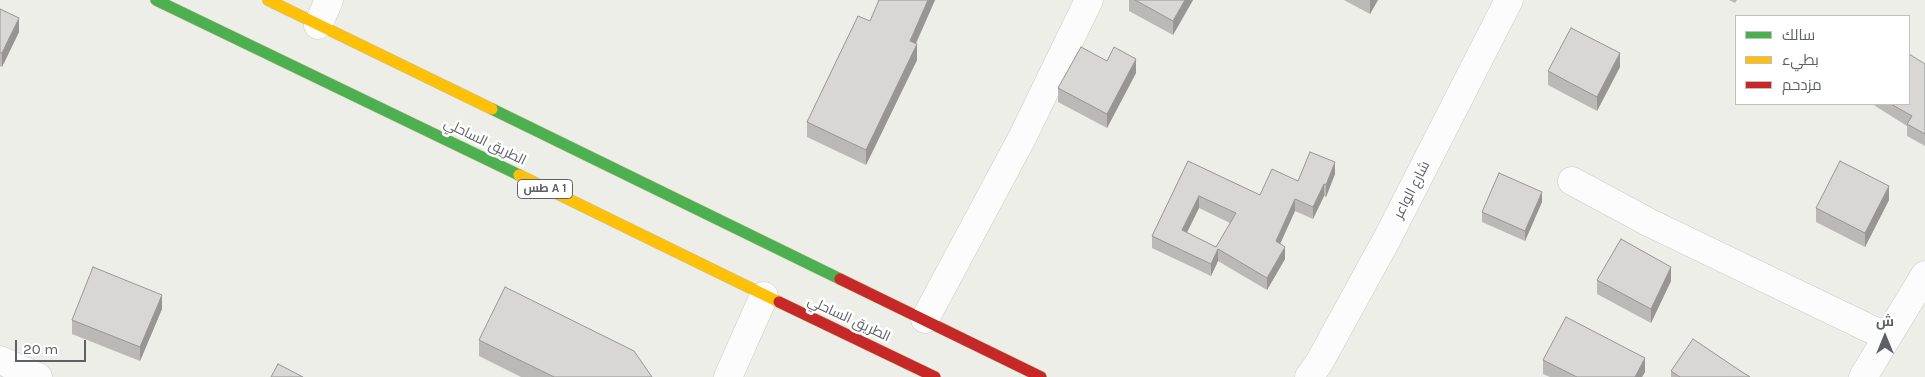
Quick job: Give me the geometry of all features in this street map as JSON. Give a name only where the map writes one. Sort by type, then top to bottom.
[{"type":"highway","name":"الطريق الساحلي","points":[[156,0],[764,296],[935,377]]},
{"type":"highway","points":[[268,0],[1041,377]]},
{"type":"street","points":[[318,25],[329,0]]},
{"type":"street","points":[[924,319],[1022,138],[1089,0]]},
{"type":"street","name":"شارع الواعر","points":[[1309,377],[1320,363],[1388,237],[1509,0]]},
{"type":"street","points":[[1572,181],[1658,228],[1887,337]]},
{"type":"street","points":[[1863,377],[1925,275]]},
{"type":"street","points":[[728,377],[764,296]]},
{"type":"street","points":[[0,360],[38,377]]},
{"type":"building","points":[[879,0],[928,0],[910,41],[917,44],[866,150],[807,122],[858,16],[870,21]]},
{"type":"building","points":[[1135,0],[1185,0],[1173,21]]},
{"type":"building","points":[[0,9],[19,18],[2,53],[0,53]]},
{"type":"building","points":[[1571,28],[1620,53],[1597,97],[1548,71]]},
{"type":"building","points":[[1081,47],[1107,61],[1114,47],[1136,59],[1107,114],[1058,88]]},
{"type":"building","points":[[1910,55],[1925,64],[1925,134],[1907,124],[1912,116],[1893,105],[1910,105]]},
{"type":"building","points":[[1310,152],[1335,162],[1326,185],[1324,184],[1313,207],[1295,199],[1276,241],[1285,247],[1267,278],[1218,249],[1211,264],[1152,236],[1188,161],[1260,195],[1272,169],[1298,181]],"holes":[[[1199,196],[1236,213],[1216,247],[1182,230]]]},
{"type":"building","points":[[1840,161],[1889,186],[1865,233],[1816,208]]},
{"type":"building","points":[[1499,173],[1542,192],[1525,231],[1482,212]]},
{"type":"building","points":[[1621,239],[1671,267],[1651,309],[1597,280]]},
{"type":"building","points":[[93,267],[162,295],[140,347],[72,320]]},
{"type":"building","points":[[505,287],[634,351],[652,377],[554,377],[479,340]]},
{"type":"building","points":[[1566,317],[1645,358],[1635,377],[1577,377],[1543,360]]},
{"type":"building","points":[[1693,339],[1750,377],[1680,377],[1671,371]]},
{"type":"building","points":[[278,364],[303,377],[271,377]]},
{"type":"traffic: fast","points":[[156,0],[519,175]]},
{"type":"traffic: fast","points":[[492,109],[840,279]]},
{"type":"traffic: slow","points":[[268,0],[492,109]]},
{"type":"traffic: slow","points":[[519,175],[779,302]]},
{"type":"traffic: jam","points":[[840,279],[1041,377]]},
{"type":"traffic: jam","points":[[779,302],[935,377]]}]
